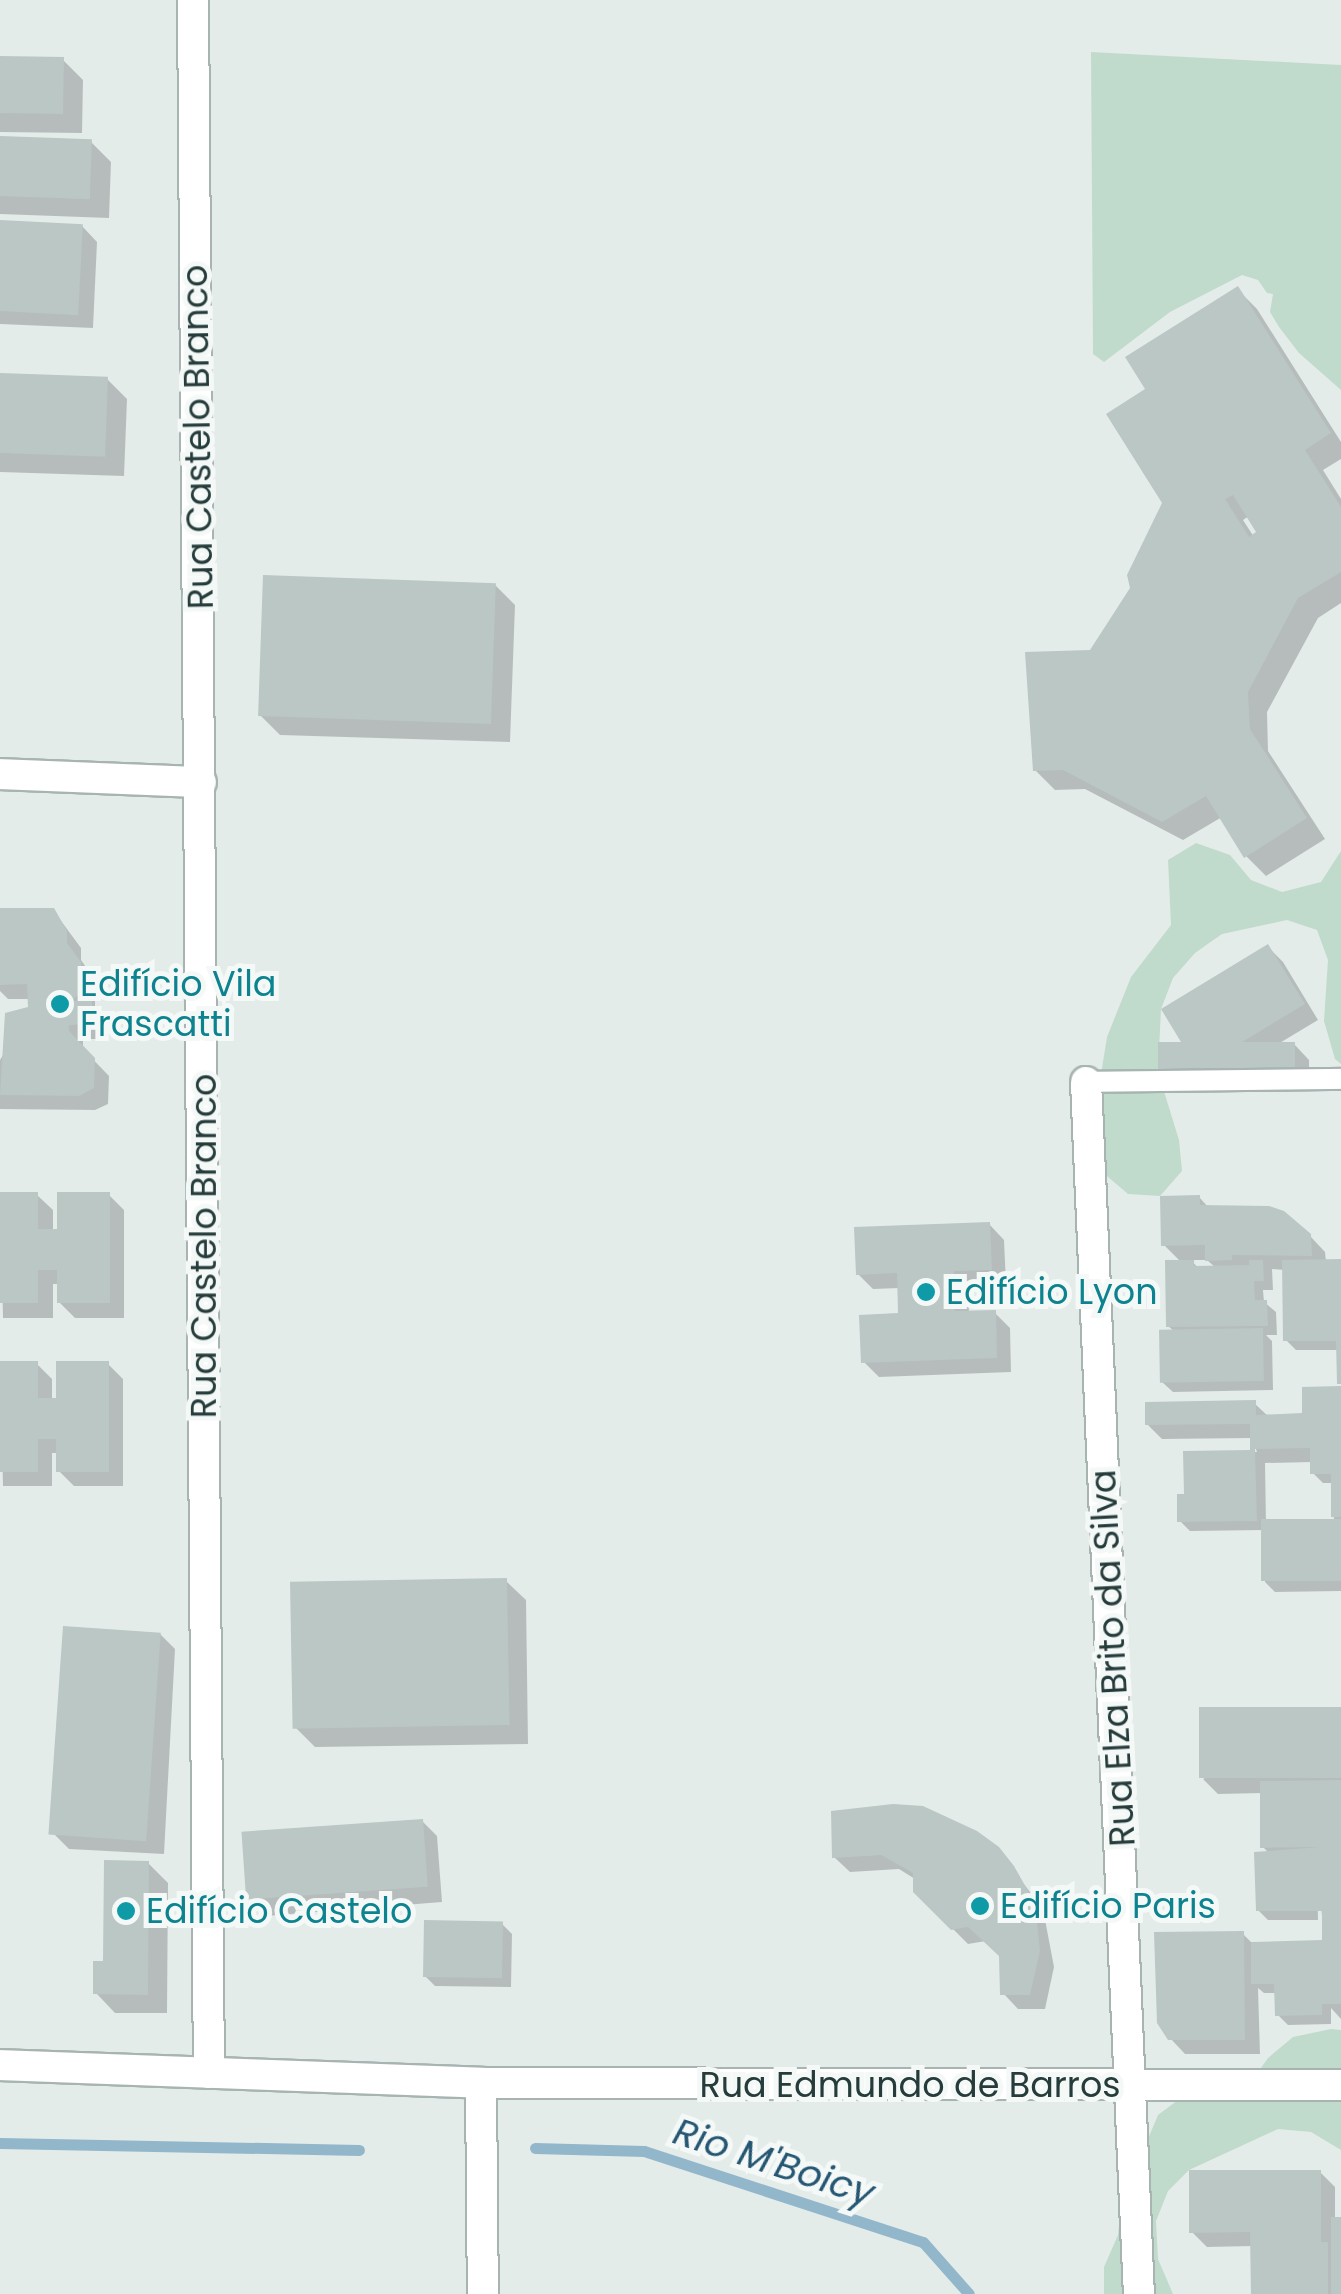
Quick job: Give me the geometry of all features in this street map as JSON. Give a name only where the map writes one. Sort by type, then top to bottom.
[{"type":"street","name":"Rua Castelo Branco","points":[[194,0],[209,2073]]},
{"type":"street","points":[[0,774],[201,782]]},
{"type":"street","name":"Rua Elza Brito da Silva","points":[[1086,1082],[1138,2294]]},
{"type":"street","name":"Rua Edmundo de Barros","points":[[0,2065],[481,2084],[1341,2085]]},
{"type":"street","points":[[481,2084],[484,2294]]},
{"type":"lane","points":[[1086,1082],[1341,1078]]},
{"type":"green space","points":[[1091,52],[1341,65],[1341,390],[1299,353],[1279,327],[1270,312],[1273,294],[1267,293],[1258,280],[1242,275],[1170,312],[1104,362],[1093,354]]},
{"type":"green space","points":[[1196,843],[1230,855],[1251,880],[1282,892],[1321,882],[1341,851],[1341,1064],[1335,1059],[1324,1021],[1328,960],[1317,930],[1287,920],[1222,934],[1195,953],[1173,978],[1161,1009],[1158,1072],[1179,1140],[1182,1171],[1160,1196],[1128,1194],[1101,1171],[1095,1111],[1107,1037],[1131,977],[1171,925],[1168,860]]},
{"type":"green space","points":[[1341,2030],[1341,2150],[1311,2132],[1278,2129],[1189,2170],[1168,2191],[1156,2221],[1158,2259],[1173,2294],[1104,2294],[1104,2267],[1118,2235],[1121,2203],[1158,2115],[1186,2094],[1249,2085],[1268,2058],[1293,2037]]},
{"type":"building","points":[[0,56],[64,57],[63,114],[0,113]]},
{"type":"building","points":[[0,136],[92,139],[90,199],[0,196]]},
{"type":"building","points":[[0,220],[83,224],[78,315],[0,311]]},
{"type":"building","points":[[1238,286],[1331,433],[1305,450],[1341,507],[1341,572],[1298,598],[1248,692],[1250,729],[1307,818],[1244,858],[1206,796],[1162,822],[1063,770],[1033,771],[1025,652],[1090,650],[1130,588],[1127,575],[1162,503],[1106,414],[1145,389],[1125,357]],"holes":[[[1233,495],[1256,532],[1249,537],[1225,499]]]},
{"type":"building","points":[[0,373],[108,377],[105,457],[0,453]]},
{"type":"building","points":[[263,575],[496,583],[491,724],[258,716]]},
{"type":"building","name":"Edifício Vila Frascatti","points":[[0,908],[54,908],[67,931],[67,943],[81,962],[81,994],[69,1001],[92,1001],[92,1024],[69,1025],[69,1031],[95,1058],[94,1088],[79,1096],[0,1095],[5,1013],[28,1007],[27,984],[0,985]]},
{"type":"building","points":[[1268,944],[1305,1004],[1242,1042],[1295,1042],[1295,1072],[1158,1072],[1158,1042],[1181,1042],[1161,1009]]},
{"type":"building","points":[[0,1192],[38,1192],[38,1229],[57,1229],[57,1192],[110,1192],[110,1303],[57,1303],[57,1270],[38,1270],[38,1303],[0,1303]]},
{"type":"building","points":[[1200,1195],[1200,1205],[1269,1206],[1284,1211],[1311,1234],[1312,1256],[1232,1255],[1232,1260],[1205,1261],[1205,1245],[1161,1246],[1160,1196]]},
{"type":"building","name":"Edifício Lyon","points":[[990,1222],[992,1270],[954,1271],[955,1311],[996,1310],[997,1358],[861,1363],[859,1315],[898,1313],[897,1273],[856,1275],[854,1227]]},
{"type":"building","points":[[1341,1259],[1341,1384],[1337,1384],[1336,1341],[1283,1341],[1282,1260]]},
{"type":"building","points":[[1165,1260],[1194,1260],[1194,1266],[1249,1265],[1249,1260],[1263,1260],[1264,1281],[1254,1281],[1255,1300],[1267,1300],[1268,1326],[1166,1327]]},
{"type":"building","points":[[1263,1328],[1264,1381],[1160,1383],[1159,1330]]},
{"type":"building","points":[[0,1361],[38,1361],[38,1398],[56,1398],[56,1361],[109,1361],[109,1472],[56,1472],[56,1439],[38,1439],[38,1472],[0,1472]]},
{"type":"building","points":[[1341,1386],[1341,1517],[1331,1517],[1331,1474],[1310,1474],[1310,1448],[1255,1449],[1257,1521],[1177,1522],[1177,1494],[1184,1494],[1183,1451],[1250,1450],[1250,1424],[1145,1425],[1145,1402],[1256,1400],[1256,1415],[1302,1413],[1302,1387]]},
{"type":"building","points":[[1261,1519],[1341,1519],[1341,1581],[1261,1581]]},
{"type":"building","points":[[507,1578],[510,1725],[293,1729],[290,1582]]},
{"type":"building","points":[[63,1626],[161,1633],[146,1841],[48,1834]]},
{"type":"building","points":[[1199,1707],[1341,1707],[1341,1778],[1199,1778]]},
{"type":"building","points":[[1341,1780],[1341,2004],[1322,2004],[1322,2015],[1275,2016],[1274,1984],[1251,1984],[1251,1942],[1322,1940],[1322,1911],[1256,1911],[1254,1852],[1321,1847],[1260,1848],[1260,1781]]},
{"type":"building","name":"Edifício Paris","points":[[893,1804],[923,1806],[977,1831],[999,1847],[1014,1866],[1028,1891],[1037,1921],[1040,1951],[1030,1995],[1000,1995],[999,1956],[968,1927],[951,1930],[913,1892],[913,1873],[881,1855],[832,1858],[831,1811]]},
{"type":"building","points":[[423,1819],[428,1887],[246,1900],[241,1832]]},
{"type":"building","name":"Edifício Castelo","points":[[104,1860],[149,1861],[148,1995],[93,1994],[93,1961],[103,1961]]},
{"type":"building","points":[[424,1920],[503,1921],[502,1978],[423,1977]]},
{"type":"building","points":[[1244,1931],[1245,2040],[1168,2040],[1157,2023],[1154,1932]]},
{"type":"building","points":[[1189,2170],[1321,2170],[1321,2242],[1328,2242],[1328,2294],[1251,2294],[1250,2232],[1189,2233]]},
{"type":"building","points":[[1331,2217],[1341,2217],[1341,2294],[1331,2294]]},
{"type":"waterway","name":"Rio M'Boicy","points":[[0,2143],[359,2150]]},
{"type":"waterway","name":"Rio M'Boicy","points":[[535,2148],[644,2151],[923,2242],[969,2294]]},
{"type":"place","name":"Edifício Vila Frascatti","points":[[60,1004]]},
{"type":"place","name":"Edifício Lyon","points":[[926,1292]]},
{"type":"place","name":"Edifício Paris","points":[[980,1906]]},
{"type":"place","name":"Edifício Castelo","points":[[126,1911]]}]
